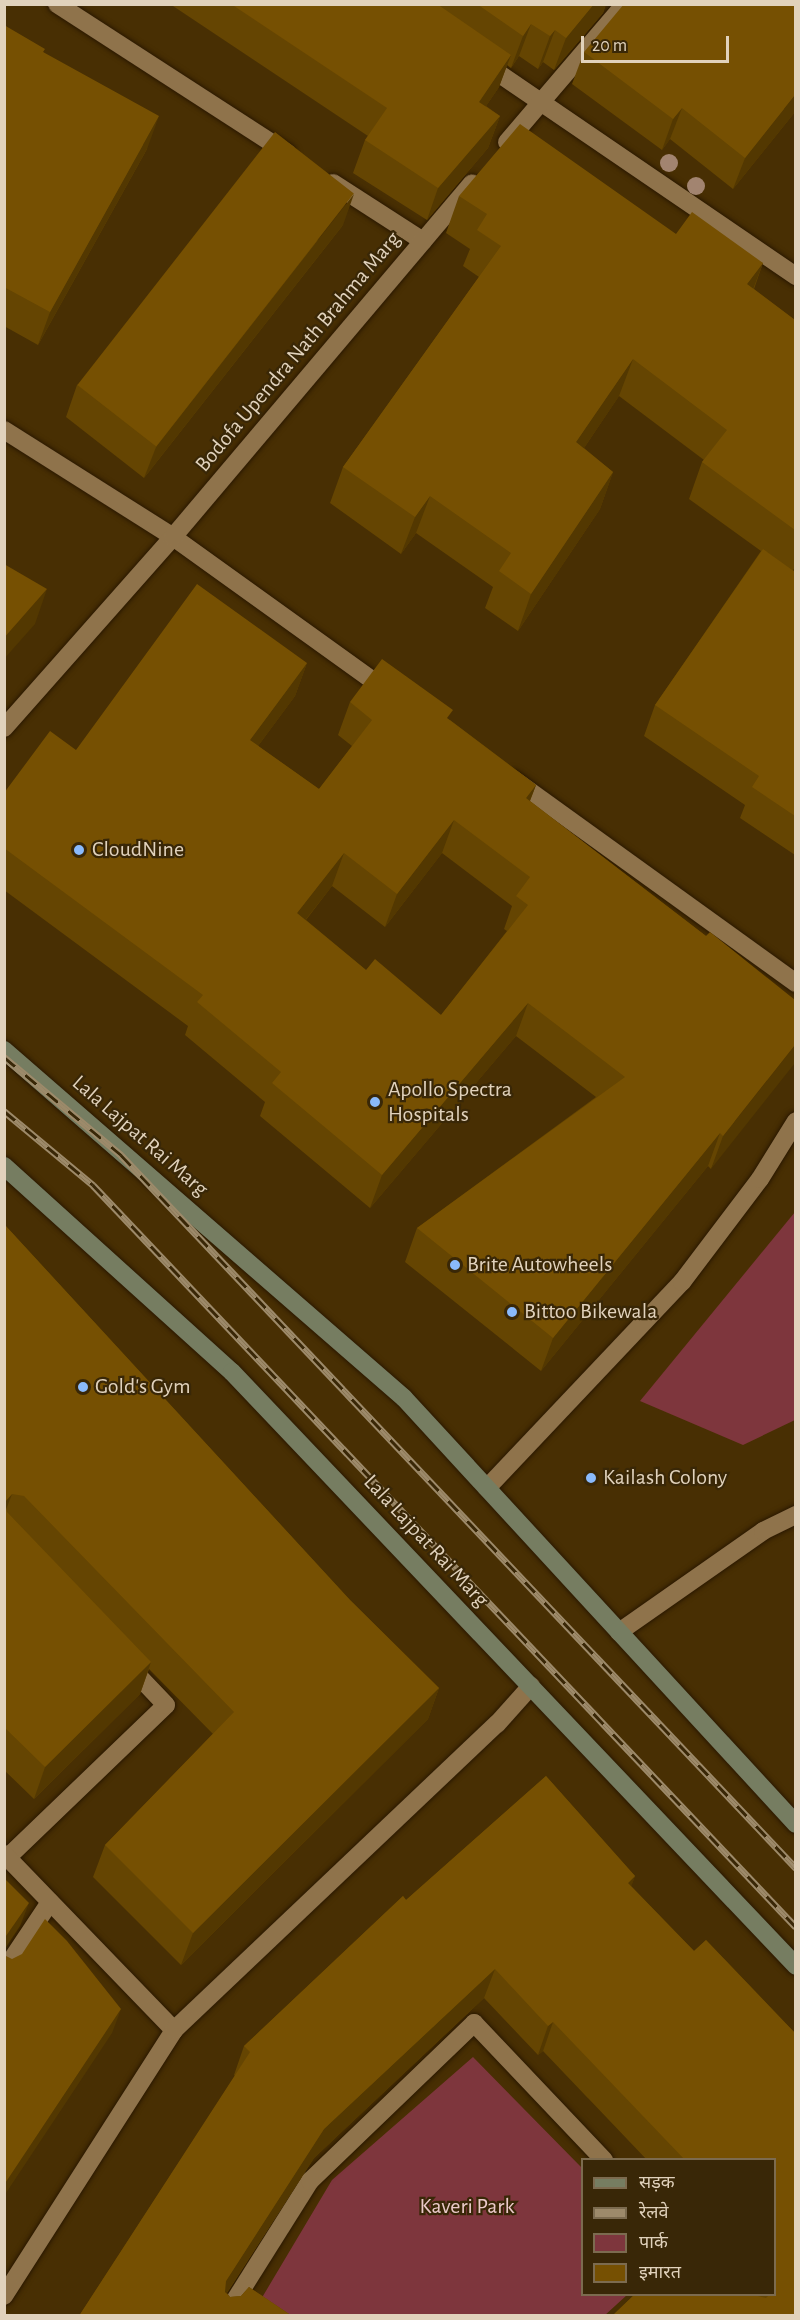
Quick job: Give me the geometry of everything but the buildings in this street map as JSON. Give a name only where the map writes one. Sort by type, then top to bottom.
[{"type":"main road","name":"Lala Lajpat Rai Marg","points":[[4,1050],[404,1398],[795,1824]]},
{"type":"main road","name":"Lala Lajpat Rai Marg","points":[[4,1167],[232,1372],[795,1966]]},
{"type":"street","points":[[57,4],[423,242]]},
{"type":"street","points":[[496,154],[625,4]]},
{"type":"street","points":[[464,50],[795,276]]},
{"type":"street","name":"Bodofa Upendra Nath Brahma Marg","points":[[4,728],[173,537],[482,171]]},
{"type":"street","points":[[4,430],[173,537],[399,699]]},
{"type":"street","points":[[494,766],[795,983]]},
{"type":"street","points":[[487,1488],[682,1282],[760,1179],[795,1121]]},
{"type":"street","points":[[619,1632],[763,1531],[795,1515]]},
{"type":"street","points":[[117,1654],[166,1705],[6,1856],[174,2030]]},
{"type":"street","points":[[4,2296],[174,2030],[497,1724],[531,1686]]},
{"type":"street","points":[[4,1971],[50,1902]]},
{"type":"street","points":[[225,2316],[309,2181],[474,2023],[602,2158]]},
{"type":"green space","points":[[795,1212],[795,1420],[743,1445],[640,1401]]},
{"type":"green space","name":"Kaveri Park","points":[[473,2057],[581,2167],[581,2296],[626,2296],[604,2316],[261,2316],[254,2311],[332,2180]]},
{"type":"railway","points":[[4,1057],[121,1155],[796,1868]]},
{"type":"railway","points":[[4,1111],[93,1185],[796,1927]]},
{"type":"place","name":"CloudNine","points":[[79,850]]},
{"type":"place","name":"Apollo Spectra Hospitals","points":[[375,1102]]},
{"type":"place","name":"Brite Autowheels","points":[[455,1265]]},
{"type":"place","name":"Bittoo Bikewala","points":[[512,1312]]},
{"type":"place","name":"Gold's Gym","points":[[83,1387]]},
{"type":"place","name":"Kailash Colony","points":[[591,1478]]}]
